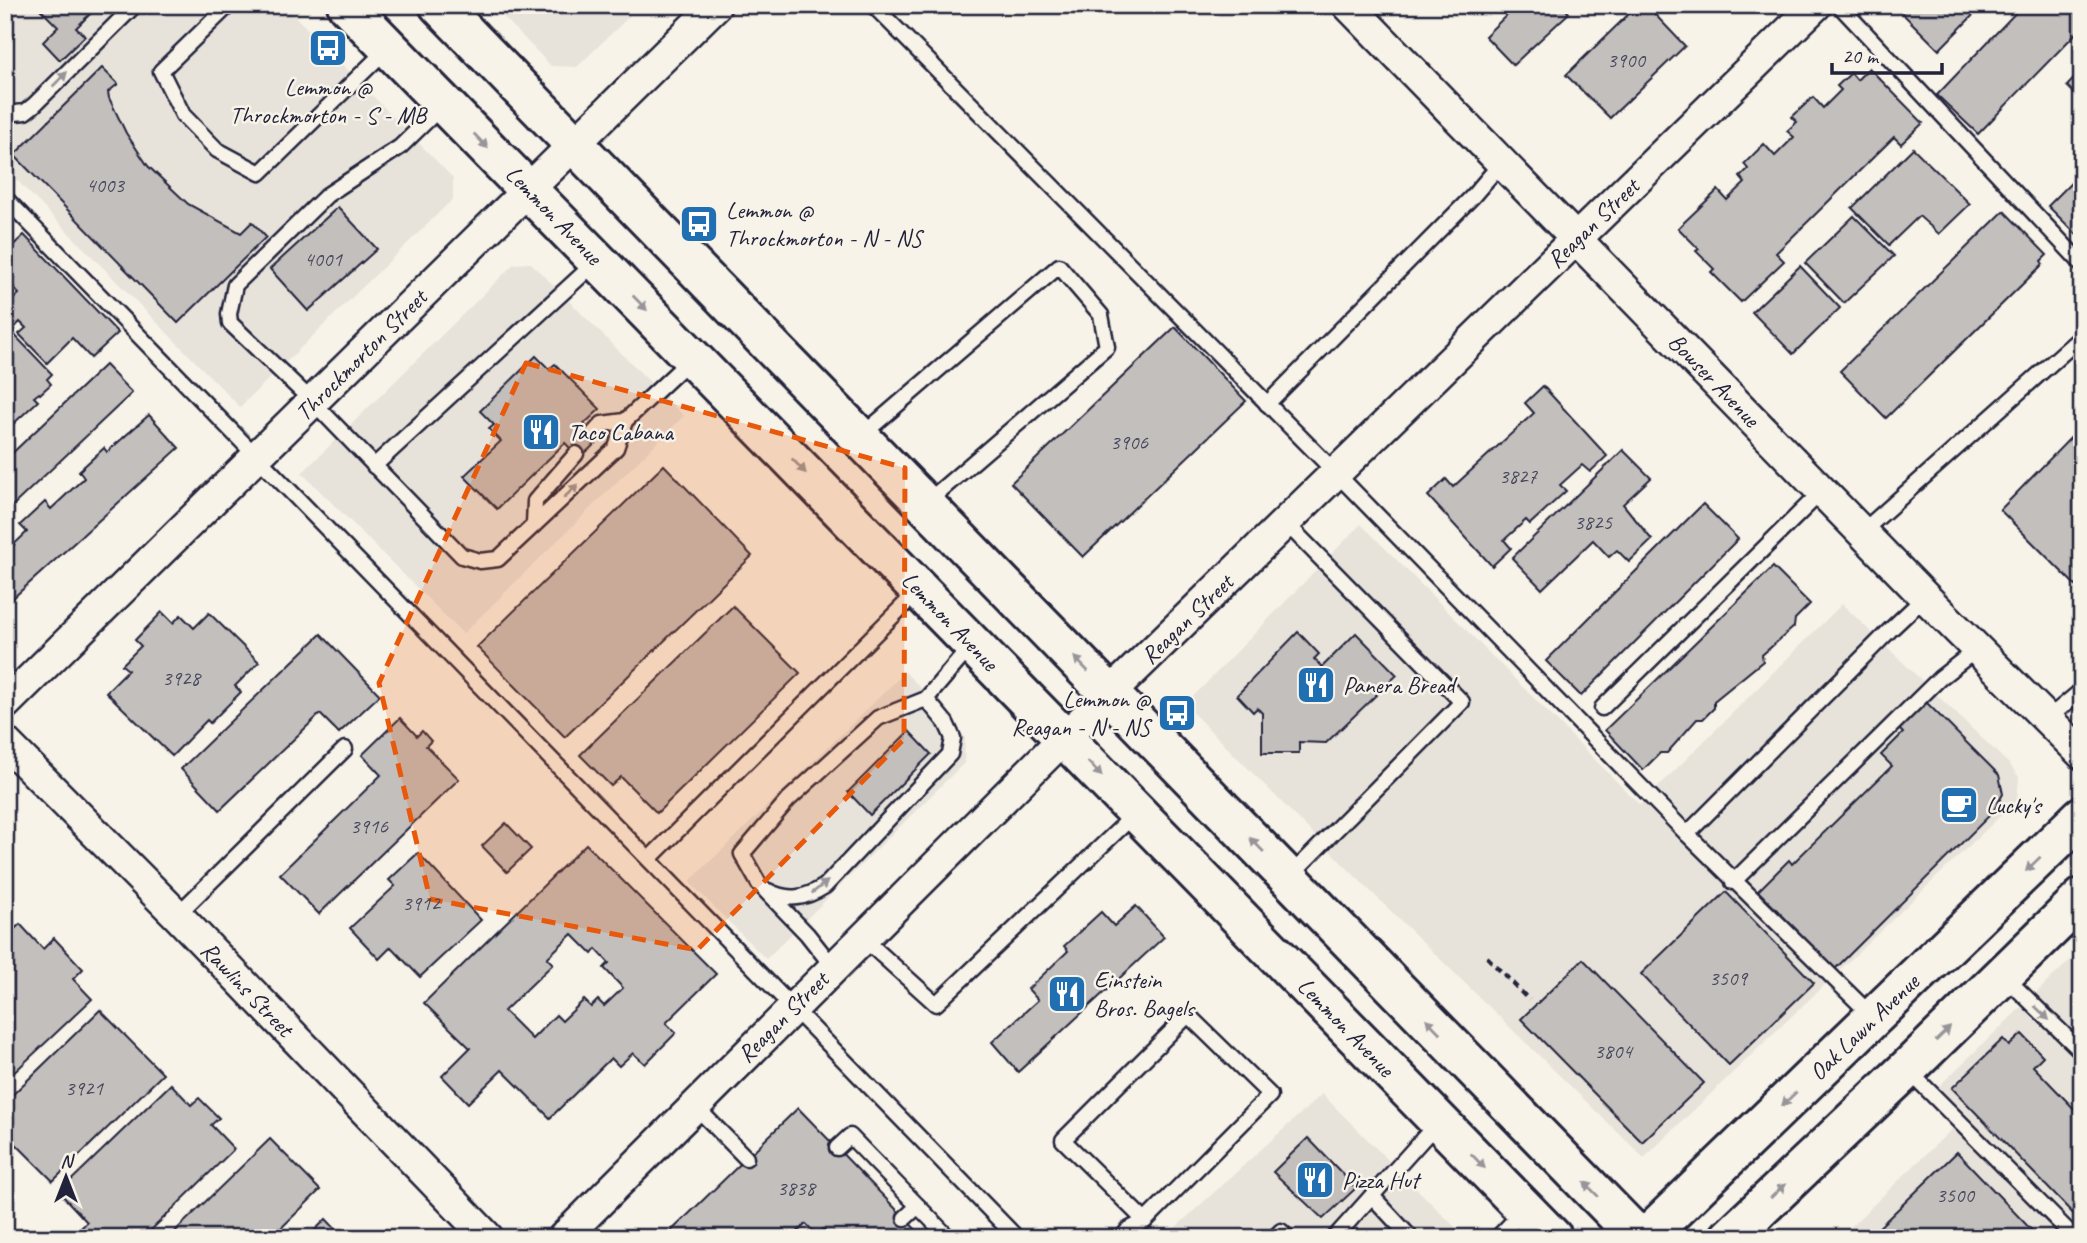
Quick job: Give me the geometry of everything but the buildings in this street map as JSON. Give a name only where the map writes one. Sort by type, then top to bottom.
[{"type":"main road","name":"Lemmon Avenue","points":[[347,5],[1553,1238]]},
{"type":"main road","points":[[439,5],[1639,1238]]},
{"type":"main road","name":"Oak Lawn Avenue","points":[[1645,1238],[2082,816]]},
{"type":"main road","points":[[1729,1238],[2003,975],[2077,912]]},
{"type":"street","name":"Throckmorton Street","points":[[5,704],[716,5]]},
{"type":"street","name":"Bowser Avenue","points":[[1348,5],[1925,597],[2082,754]]},
{"type":"street","name":"Reagan Street","points":[[563,1238],[1064,738],[1816,5]]},
{"type":"street","name":"Rawlins Street","points":[[5,742],[177,915],[488,1238]]},
{"type":"lane","points":[[5,114],[25,112],[34,105],[135,5]]},
{"type":"lane","points":[[229,5],[160,71],[183,115],[217,150],[260,173],[389,48]]},
{"type":"lane","points":[[873,5],[1336,473],[1733,882],[1874,1018]]},
{"type":"lane","points":[[1839,5],[2082,264]]},
{"type":"lane","points":[[445,104],[400,147],[327,195],[235,285],[229,314],[230,323],[313,402],[462,556],[480,561],[498,559],[616,448],[625,421],[693,357]]},
{"type":"lane","points":[[1267,404],[1473,196],[1502,162]]},
{"type":"lane","points":[[5,198],[1017,1238]]},
{"type":"lane","points":[[374,466],[598,260]]},
{"type":"lane","points":[[860,437],[1059,266],[1101,315],[1107,347],[925,504]]},
{"type":"lane","points":[[1863,533],[2082,336]]},
{"type":"lane","points":[[593,434],[602,424],[625,421]]},
{"type":"lane","points":[[534,524],[535,501],[576,454]]},
{"type":"lane","points":[[1602,708],[1822,491]]},
{"type":"lane","points":[[1286,523],[1462,702],[1289,877]]},
{"type":"lane","points":[[649,859],[919,589]]},
{"type":"lane","points":[[1687,834],[1925,597]]},
{"type":"lane","points":[[833,967],[807,934],[759,884],[742,854],[788,800],[878,718],[926,699],[973,644]]},
{"type":"lane","points":[[1733,882],[1940,678],[1977,649]]},
{"type":"lane","points":[[2046,720],[2082,690]]},
{"type":"lane","points":[[759,884],[771,893],[792,898],[813,894],[825,886],[950,754],[953,738],[946,723],[926,699]]},
{"type":"lane","points":[[177,915],[345,749]]},
{"type":"lane","points":[[863,938],[936,1004],[1136,812]]},
{"type":"lane","points":[[2003,975],[2082,1052]]},
{"type":"lane","points":[[1122,1238],[1128,1230],[1145,1221],[1269,1095],[1188,1015],[1063,1140],[1145,1221]]},
{"type":"lane","points":[[1907,1069],[2075,1238]]},
{"type":"lane","points":[[695,1106],[746,1158]]},
{"type":"lane","points":[[1334,1238],[1439,1121]]},
{"type":"lane","points":[[837,1149],[850,1136],[949,1238]]},
{"type":"lane","points":[[1372,1196],[1412,1238]]},
{"type":"lane","points":[[905,1218],[918,1206]]},
{"type":"lane","points":[[1497,1238],[1525,1210]]},
{"type":"lane","points":[[1274,1238],[1281,1231],[1288,1238]]},
{"type":"path","points":[[1487,957],[1529,1000]]},
{"type":"highlighted area","points":[[526,363],[905,468],[904,739],[697,950],[430,899],[379,683]]},
{"type":"shaded area","points":[[5,5],[284,5],[453,178],[453,199],[240,407],[5,168]]},
{"type":"shaded area","points":[[492,5],[641,5],[577,67],[551,66]]},
{"type":"shaded area","points":[[531,263],[684,416],[463,634],[302,473],[514,264]]},
{"type":"shaded area","points":[[1361,524],[1640,805],[1842,604],[2010,765],[2019,777],[2017,800],[1644,1158],[1356,877],[1185,705]]},
{"type":"shaded area","points":[[905,672],[952,720],[965,738],[964,763],[766,959],[689,882]]},
{"type":"shaded area","points":[[2082,949],[2082,1230],[1938,1087]]},
{"type":"shaded area","points":[[1322,1094],[1466,1238],[1164,1238]]},
{"type":"shaded area","points":[[1953,1128],[2063,1238],[1839,1238]]},
{"type":"place","name":"Lemmon @ Throckmorton - S - MB","points":[[328,48]]},
{"type":"place","name":"Lemmon @ Throckmorton - N - NS","points":[[699,224]]},
{"type":"place","name":"Taco Cabana","points":[[541,432]]},
{"type":"place","name":"Panera Bread","points":[[1316,685]]},
{"type":"place","name":"Lemmon @ Reagan - N - NS","points":[[1177,713]]},
{"type":"place","name":"Lucky's","points":[[1959,805]]},
{"type":"place","name":"Einstein Bros. Bagels","points":[[1067,994]]},
{"type":"place","name":"Pizza Hut","points":[[1315,1180]]}]
